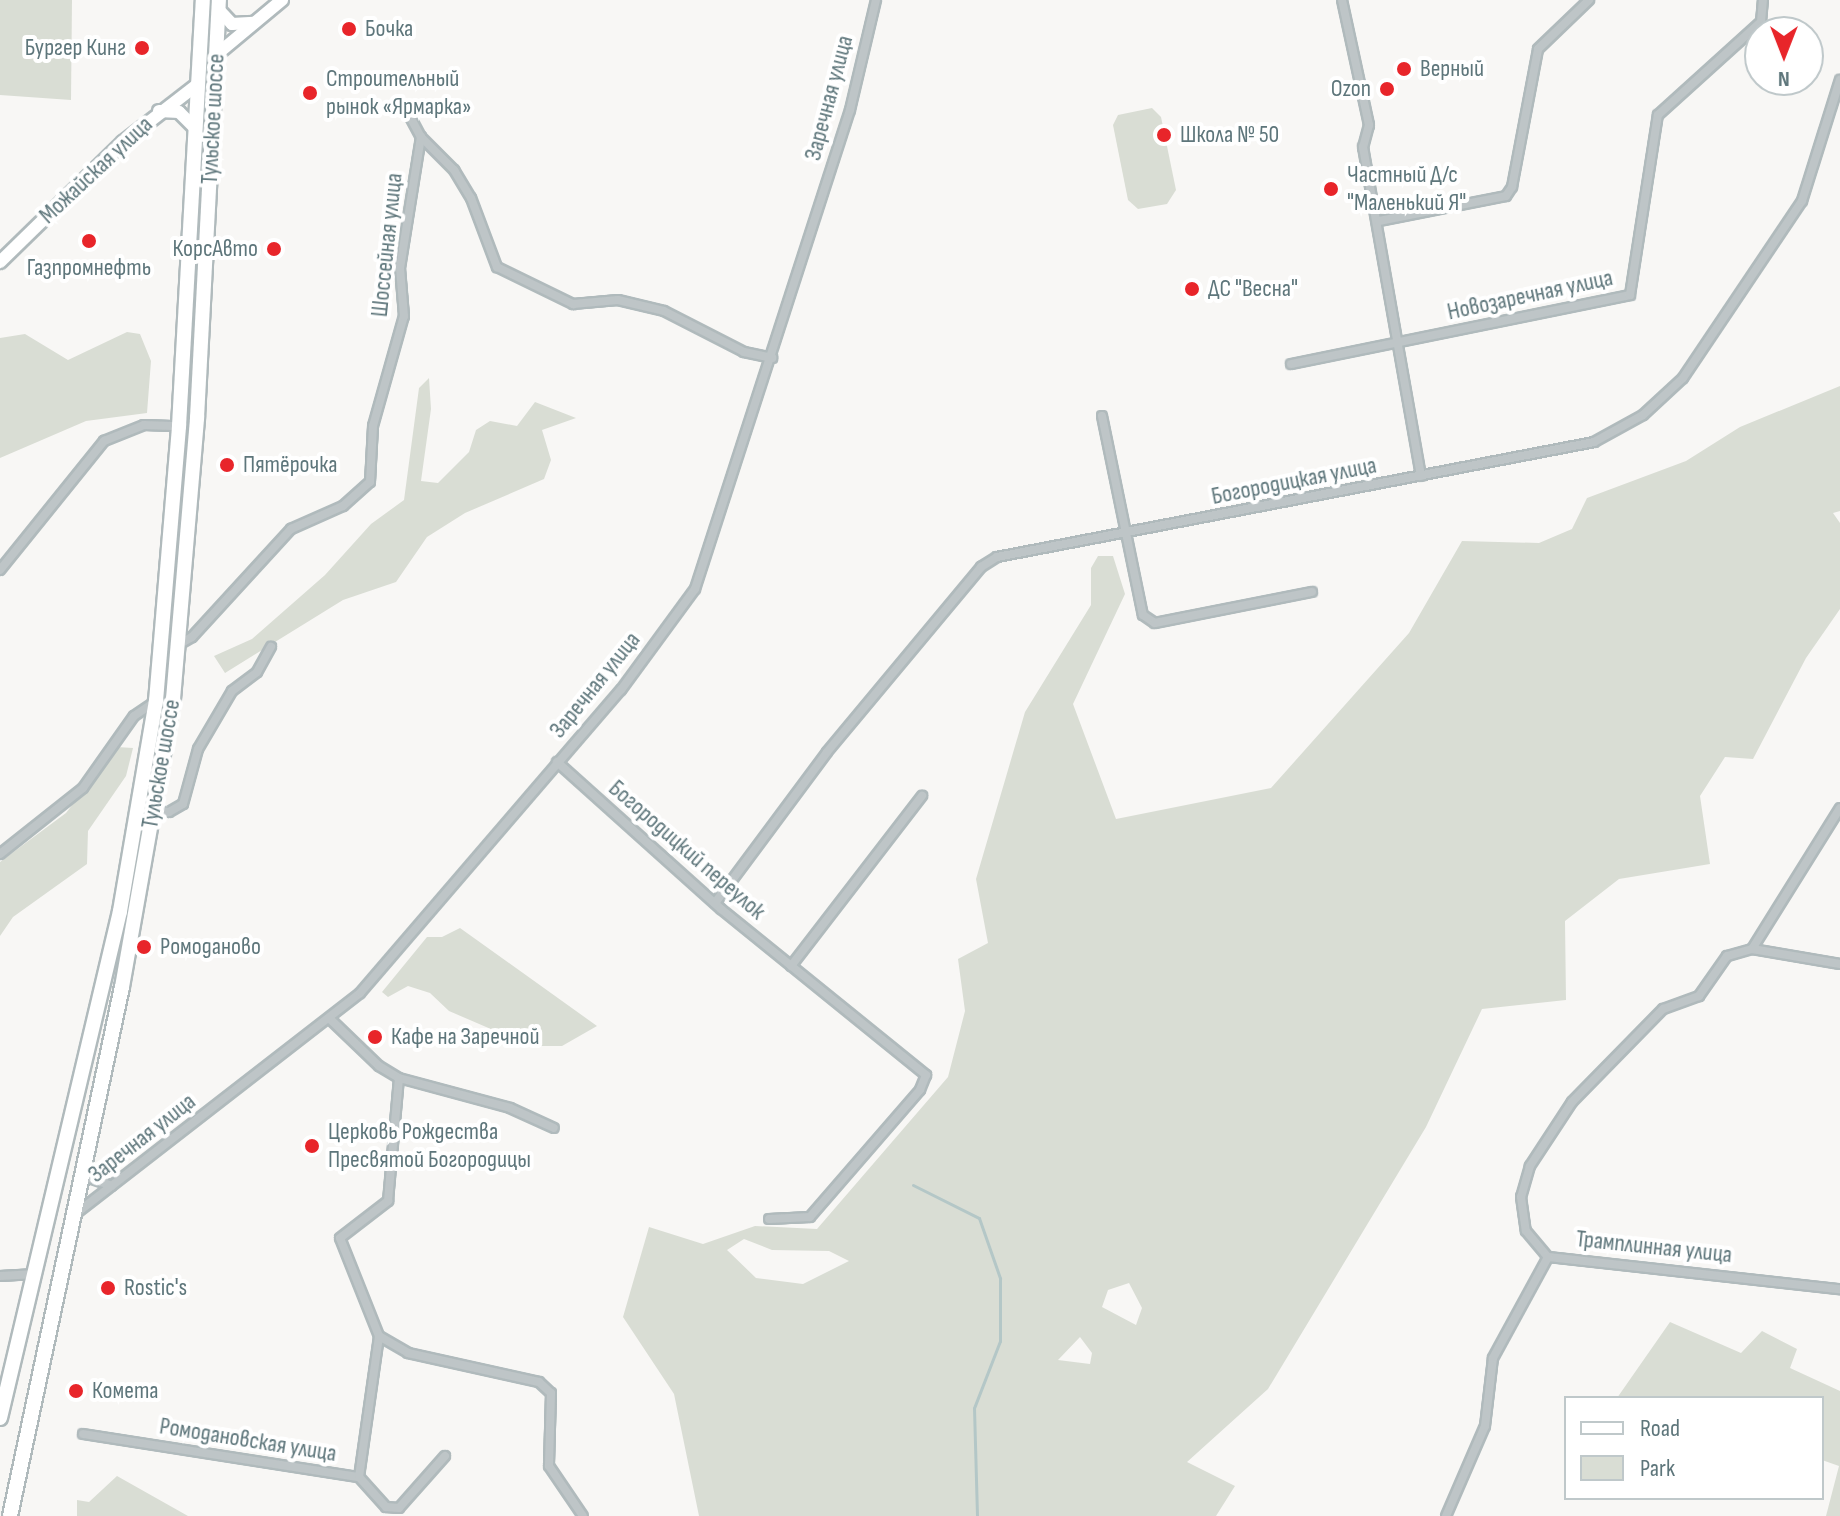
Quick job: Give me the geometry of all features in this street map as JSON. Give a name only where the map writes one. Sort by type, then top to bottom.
[{"type":"main road","name":"Тульское шоссе","points":[[0,1418],[37,1274],[120,911],[156,701],[179,426],[203,0]]},
{"type":"main road","name":"Тульское шоссе","points":[[10,1516],[69,1218],[122,987],[178,645],[197,418],[219,5]]},
{"type":"street","points":[[216,55],[282,0]]},
{"type":"street","name":"Заречная улица","points":[[69,1218],[360,993],[441,903],[557,762],[621,690],[695,589],[850,110],[876,0]]},
{"type":"street","points":[[1342,0],[1369,125],[1363,147],[1379,221],[1396,343],[1421,476]]},
{"type":"street","points":[[1379,221],[1506,196],[1512,187],[1538,49],[1589,0]]},
{"type":"street","name":"Новозаречная улица","points":[[1291,364],[1630,295],[1658,115],[1761,22],[1763,0]]},
{"type":"street","points":[[219,5],[232,24],[254,23]]},
{"type":"street","name":"Богородицкая улица","points":[[715,903],[827,752],[981,567],[997,557],[1126,535],[1594,442],[1622,429],[1666,396],[1802,201],[1840,80]]},
{"type":"street","name":"Можайская улица","points":[[0,262],[159,111],[198,84]]},
{"type":"street","points":[[159,111],[179,112],[196,129]]},
{"type":"street","points":[[407,111],[421,137],[454,170],[471,198],[497,267],[573,304],[618,300],[664,311],[744,352],[772,358]]},
{"type":"street","name":"Шоссейная улица","points":[[178,645],[291,529],[343,506],[370,482],[373,426],[404,316],[400,268],[421,137]]},
{"type":"street","points":[[1102,416],[1143,615],[1155,623],[1312,592]]},
{"type":"street","points":[[0,570],[104,441],[144,425],[179,426]]},
{"type":"street","points":[[153,810],[169,812],[183,804],[198,749],[232,691],[257,672],[271,647]]},
{"type":"street","points":[[0,854],[83,788],[134,716],[156,701]]},
{"type":"street","name":"Богородицкий переулок","points":[[557,762],[715,903],[926,1075],[920,1090],[810,1217],[769,1219]]},
{"type":"street","points":[[791,966],[922,796]]},
{"type":"street","name":"Трамплинная улица","points":[[1840,808],[1752,949],[1727,956],[1699,996],[1663,1009],[1623,1045],[1572,1102],[1530,1166],[1521,1197],[1526,1231],[1548,1257],[1840,1289]]},
{"type":"street","points":[[1752,949],[1840,964]]},
{"type":"street","points":[[330,1019],[379,1066],[399,1078],[510,1108],[554,1128]]},
{"type":"street","points":[[399,1078],[388,1201],[340,1238],[379,1336],[408,1353],[539,1382],[551,1393],[549,1466],[583,1516]]},
{"type":"street","points":[[82,1162],[89,1178],[112,1186]]},
{"type":"street","points":[[1446,1516],[1485,1426],[1493,1358],[1548,1257]]},
{"type":"street","points":[[0,1276],[16,1271],[37,1274]]},
{"type":"street","name":"Ромодановская улица","points":[[359,1477],[379,1336]]},
{"type":"street","name":"Ромодановская улица","points":[[83,1434],[359,1477],[386,1507],[399,1508],[445,1456]]},
{"type":"green space","points":[[0,0],[72,0],[71,100],[0,95]]},
{"type":"green space","points":[[1152,108],[1161,117],[1176,190],[1167,204],[1138,209],[1128,200],[1113,125],[1118,115]]},
{"type":"green space","points":[[127,332],[140,334],[151,361],[147,413],[86,421],[0,458],[0,338],[25,334],[68,360]]},
{"type":"green space","points":[[429,378],[431,409],[421,481],[438,483],[469,452],[476,430],[490,421],[517,426],[535,402],[576,418],[542,430],[551,460],[544,479],[465,513],[427,537],[396,582],[343,600],[225,673],[214,656],[252,639],[325,575],[371,524],[404,500],[419,388]]},
{"type":"green space","points":[[1840,386],[1840,511],[1833,513],[1840,523],[1840,609],[1806,658],[1753,759],[1725,757],[1700,796],[1710,864],[1619,879],[1565,921],[1566,1000],[1482,1009],[1426,1127],[1268,1389],[1187,1462],[1235,1486],[1216,1516],[699,1516],[674,1394],[623,1317],[649,1227],[703,1244],[755,1226],[817,1229],[948,1077],[965,1011],[958,959],[988,943],[976,879],[1025,712],[1091,605],[1091,568],[1098,556],[1113,556],[1125,594],[1073,704],[1116,819],[1271,788],[1409,633],[1462,541],[1539,543],[1572,529],[1587,498],[1686,461],[1740,427]],"holes":[[[744,1239],[772,1250],[829,1251],[849,1261],[803,1284],[756,1278],[727,1250]],[[1129,1283],[1142,1308],[1136,1325],[1102,1307],[1108,1290]],[[1080,1337],[1092,1353],[1090,1364],[1058,1360]]]},
{"type":"green space","points":[[117,747],[133,748],[126,776],[88,831],[87,864],[13,917],[0,936],[0,862],[66,813]]},
{"type":"green space","points":[[460,928],[597,1026],[562,1046],[530,1046],[449,1011],[430,993],[408,986],[388,997],[382,992],[427,937],[442,937]]},
{"type":"green space","points":[[1670,1322],[1741,1353],[1762,1331],[1797,1349],[1790,1368],[1840,1391],[1840,1516],[1826,1516],[1839,1466],[1824,1461],[1824,1396],[1618,1396]]},
{"type":"green space","points":[[117,1476],[188,1516],[77,1516],[77,1500],[89,1502]]},
{"type":"waterway","points":[[913,1185],[979,1218],[1000,1278],[1000,1341],[974,1408],[977,1516]]},
{"type":"place","name":"Бочка","points":[[349,29]]},
{"type":"place","name":"Бургер Кинг","points":[[142,48]]},
{"type":"place","name":"Верный","points":[[1404,69]]},
{"type":"place","name":"Ozon","points":[[1387,89]]},
{"type":"place","name":"Строительный рынок «Ярмарка»","points":[[310,93]]},
{"type":"place","name":"Школа № 50","points":[[1164,135]]},
{"type":"place","name":"Частный Д/с \"Маленький Я\"","points":[[1331,189]]},
{"type":"place","name":"Газпромнефть","points":[[89,241]]},
{"type":"place","name":"КорсАвто","points":[[274,249]]},
{"type":"place","name":"ДС \"Весна\"","points":[[1192,289]]},
{"type":"place","name":"Пятёрочка","points":[[227,465]]},
{"type":"place","name":"Ромоданово","points":[[144,947]]},
{"type":"place","name":"Кафе на Заречной","points":[[375,1037]]},
{"type":"place","name":"Церковь Рождества Пресвятой Богородицы","points":[[312,1146]]},
{"type":"place","name":"Rostic's","points":[[108,1288]]},
{"type":"place","name":"Комета","points":[[76,1391]]}]
